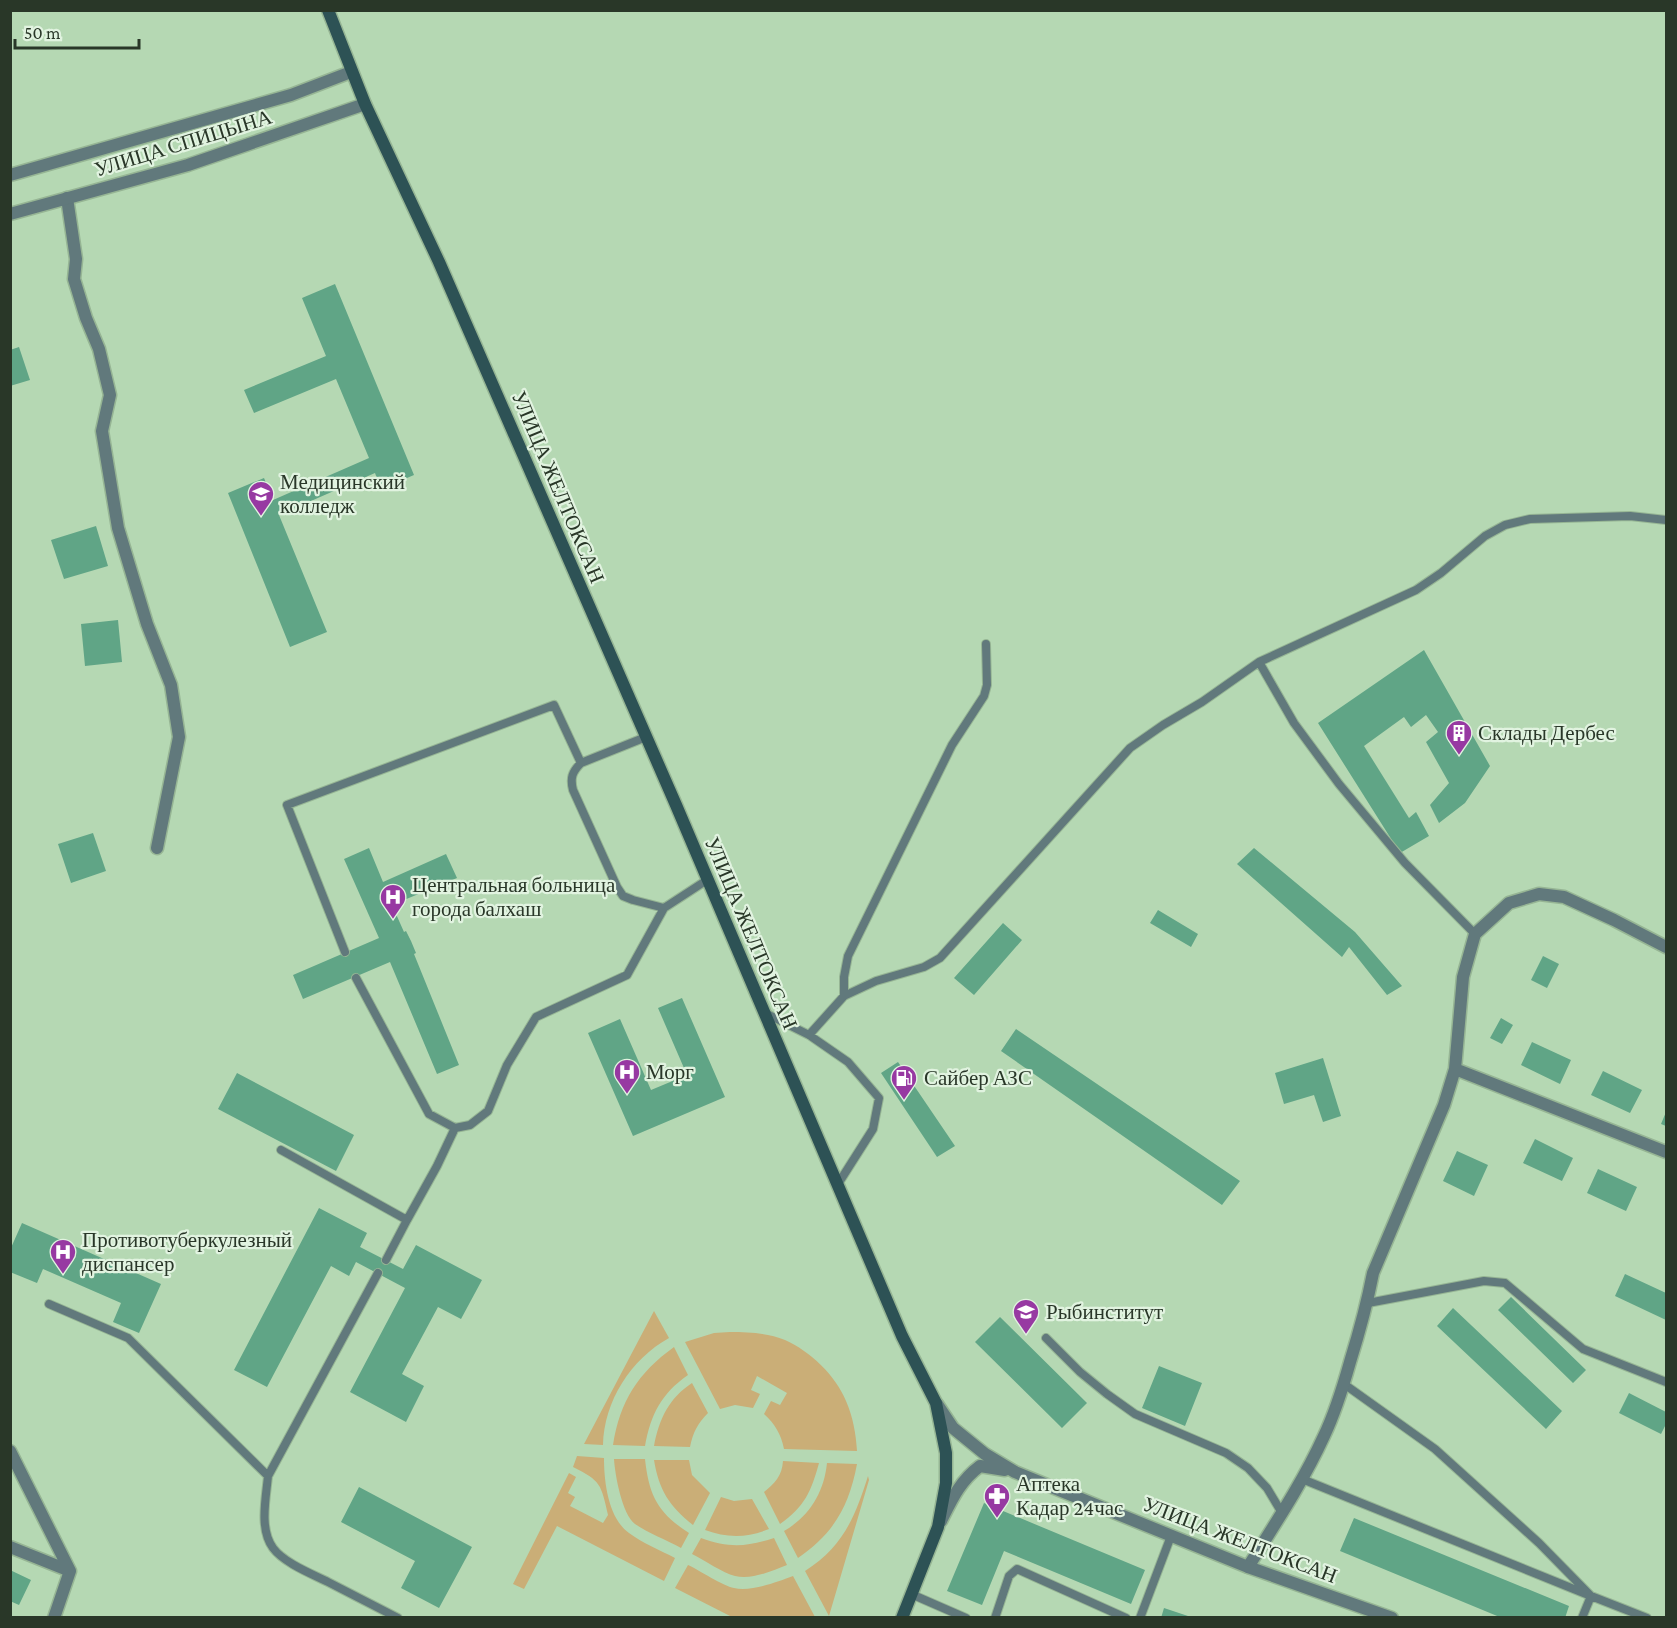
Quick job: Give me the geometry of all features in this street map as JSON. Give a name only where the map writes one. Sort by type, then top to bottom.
[{"type":"main road","name":"УЛИЦА ЖЕЛТОКСАН","points":[[328,10],[364,104],[444,273],[646,737],[902,1336],[936,1403]]},
{"type":"main road","points":[[902,1617],[938,1527],[946,1484],[946,1453],[936,1403]]},
{"type":"street","name":"УЛИЦА СПИЦЫНА","points":[[10,176],[291,95],[351,72]]},
{"type":"street","name":"УЛИЦА СПИЦЫНА","points":[[10,214],[188,165],[364,104]]},
{"type":"street","points":[[67,198],[76,260],[74,279],[86,318],[99,349],[110,395],[102,431],[118,528],[147,624],[171,685],[177,727],[178,737],[157,848]]},
{"type":"street","points":[[1248,1567],[1302,1479],[1325,1435],[1344,1384],[1368,1303],[1373,1273],[1444,1105],[1455,1069],[1462,977],[1475,934],[1509,903],[1539,894],[1564,897],[1666,947]]},
{"type":"street","points":[[1455,1069],[1666,1152]]},
{"type":"street","name":"УЛИЦА ЖЕЛТОКСАН","points":[[936,1403],[953,1428],[985,1454],[1015,1472],[1248,1567],[1392,1617]]},
{"type":"street","points":[[10,1451],[70,1571],[54,1617]]},
{"type":"street","points":[[938,1527],[957,1490],[967,1476],[980,1466],[1015,1472]]},
{"type":"street","points":[[10,1547],[70,1571]]},
{"type":"lane","points":[[810,1035],[844,996],[876,981],[924,967],[940,958],[1130,748],[1259,662],[1416,590],[1441,573],[1485,536],[1505,525],[1530,519],[1630,516],[1666,520]]},
{"type":"lane","points":[[844,996],[844,977],[848,956],[952,745],[984,696],[987,685],[986,644]]},
{"type":"lane","points":[[1259,662],[1294,723],[1339,783],[1405,863],[1475,934]]},
{"type":"lane","points":[[345,952],[287,805],[554,705],[581,763]]},
{"type":"lane","points":[[646,737],[581,763],[573,771],[571,780],[573,790],[623,896],[664,908]]},
{"type":"lane","points":[[356,978],[429,1114],[455,1128],[470,1125],[488,1111],[507,1065],[536,1017],[627,975],[664,908],[707,880]]},
{"type":"lane","points":[[763,1012],[810,1035],[848,1062],[879,1098],[873,1129],[838,1184]]},
{"type":"lane","points":[[386,1260],[455,1128]]},
{"type":"lane","points":[[281,1150],[407,1220]]},
{"type":"lane","points":[[378,1273],[268,1476],[265,1515],[267,1535],[273,1549],[287,1560],[398,1617]]},
{"type":"lane","points":[[1368,1303],[1484,1281],[1504,1283],[1583,1349],[1666,1382]]},
{"type":"lane","points":[[49,1304],[128,1338],[268,1476]]},
{"type":"lane","points":[[1046,1338],[1080,1372],[1135,1413],[1226,1453],[1248,1468],[1267,1488],[1282,1513]]},
{"type":"lane","points":[[1344,1384],[1435,1449],[1539,1543],[1591,1596]]},
{"type":"lane","points":[[1302,1479],[1647,1617]]},
{"type":"lane","points":[[1140,1617],[1171,1536]]},
{"type":"lane","points":[[995,1617],[1010,1576],[1017,1569],[1126,1617]]},
{"type":"lane","points":[[911,1594],[966,1617]]},
{"type":"lane","points":[[1582,1617],[1591,1596]]},
{"type":"shaded area","points":[[654,1311],[669,1338],[643,1357],[622,1383],[608,1413],[603,1445],[584,1444]]},
{"type":"shaded area","points":[[714,1333],[758,1333],[785,1340],[804,1351],[821,1365],[836,1382],[846,1401],[854,1426],[857,1451],[784,1449],[777,1430],[764,1414],[771,1401],[780,1405],[787,1393],[757,1376],[751,1390],[760,1394],[753,1408],[735,1405],[720,1409],[685,1342]]},
{"type":"shaded area","points":[[674,1347],[688,1375],[664,1397],[650,1424],[645,1446],[613,1445],[620,1415],[633,1389],[650,1367]]},
{"type":"shaded area","points":[[692,1383],[708,1413],[696,1428],[690,1447],[654,1446],[666,1410],[677,1395]]},
{"type":"shaded area","points":[[577,1456],[604,1458],[609,1498],[616,1518],[629,1533],[675,1558],[664,1581],[557,1526],[524,1589],[513,1584],[569,1473],[576,1477],[568,1493],[575,1497],[570,1506],[603,1523],[608,1515],[604,1496],[595,1480],[573,1467]]},
{"type":"shaded area","points":[[614,1459],[645,1459],[649,1483],[657,1502],[678,1526],[689,1533],[681,1548],[640,1527],[630,1519],[620,1494]]},
{"type":"shaded area","points":[[654,1460],[689,1460],[692,1475],[710,1493],[693,1525],[666,1497]]},
{"type":"shaded area","points":[[783,1461],[819,1463],[806,1498],[796,1511],[780,1524],[764,1492],[777,1479]]},
{"type":"shaded area","points":[[827,1463],[857,1464],[854,1479],[838,1518],[821,1539],[798,1558],[784,1531],[801,1518],[814,1502],[823,1484]]},
{"type":"shaded area","points":[[868,1476],[869,1480],[829,1616],[805,1571],[829,1552],[846,1530]]},
{"type":"shaded area","points":[[721,1497],[734,1501],[752,1499],[769,1529],[737,1536],[705,1530]]},
{"type":"shaded area","points":[[701,1538],[738,1545],[774,1538],[787,1565],[755,1576],[735,1576],[692,1554]]},
{"type":"shaded area","points":[[688,1565],[724,1584],[741,1589],[764,1586],[793,1576],[815,1617],[732,1617],[675,1588]]},
{"type":"building","points":[[335,284],[414,475],[381,489],[375,473],[279,515],[327,632],[290,647],[228,493],[264,478],[273,500],[369,458],[336,379],[254,413],[244,390],[326,356],[302,298]]},
{"type":"building","points":[[19,347],[30,380],[10,386],[10,350]]},
{"type":"building","points":[[96,526],[108,566],[64,579],[51,540]]},
{"type":"building","points":[[118,620],[122,662],[85,666],[81,624]]},
{"type":"building","name":"Склады Дербес","points":[[1424,650],[1490,766],[1465,803],[1439,823],[1430,805],[1449,783],[1426,742],[1438,732],[1426,715],[1411,727],[1404,717],[1364,746],[1409,818],[1416,812],[1429,836],[1400,853],[1318,723]]},
{"type":"building","points":[[93,833],[106,871],[71,883],[58,844]]},
{"type":"building","points":[[369,848],[383,882],[446,854],[457,878],[392,905],[404,932],[406,931],[411,941],[416,953],[414,954],[459,1065],[437,1074],[390,962],[303,999],[293,975],[379,938],[344,859]]},
{"type":"building","points":[[1254,848],[1355,932],[1402,986],[1387,995],[1349,947],[1342,957],[1237,864]]},
{"type":"building","points":[[1158,910],[1198,934],[1191,947],[1150,923]]},
{"type":"building","points":[[1003,923],[1022,940],[974,995],[954,978]]},
{"type":"building","points":[[1543,956],[1559,964],[1547,988],[1531,980]]},
{"type":"building","points":[[682,998],[725,1097],[633,1136],[588,1033],[620,1019],[651,1090],[687,1075],[658,1008]]},
{"type":"building","points":[[1501,1018],[1513,1025],[1502,1044],[1490,1038]]},
{"type":"building","points":[[1016,1029],[1240,1181],[1222,1205],[1001,1051]]},
{"type":"building","points":[[1532,1042],[1571,1060],[1560,1084],[1521,1065]]},
{"type":"building","points":[[1323,1058],[1341,1116],[1323,1122],[1314,1095],[1284,1104],[1275,1073]]},
{"type":"building","points":[[898,1062],[955,1146],[937,1157],[881,1073]]},
{"type":"building","points":[[1603,1071],[1642,1090],[1630,1113],[1591,1095]]},
{"type":"building","points":[[237,1073],[354,1135],[336,1171],[218,1109]]},
{"type":"building","points":[[1666,1112],[1666,1126],[1661,1124]]},
{"type":"building","points":[[1535,1139],[1573,1158],[1562,1181],[1523,1163]]},
{"type":"building","points":[[1457,1151],[1488,1165],[1474,1196],[1443,1181]]},
{"type":"building","points":[[1598,1169],[1637,1187],[1626,1211],[1587,1193]]},
{"type":"building","points":[[319,1208],[367,1233],[360,1247],[403,1269],[416,1245],[482,1280],[461,1319],[438,1307],[402,1374],[424,1386],[406,1422],[350,1392],[405,1288],[356,1262],[349,1276],[331,1266],[267,1387],[234,1370]]},
{"type":"building","points":[[22,1223],[161,1284],[139,1333],[113,1322],[121,1303],[43,1269],[37,1283],[10,1272],[10,1250]]},
{"type":"building","points":[[1625,1274],[1666,1293],[1666,1320],[1615,1296]]},
{"type":"building","points":[[1511,1297],[1586,1370],[1573,1383],[1498,1310]]},
{"type":"building","points":[[1453,1308],[1562,1411],[1546,1429],[1437,1326]]},
{"type":"building","points":[[1000,1317],[1087,1403],[1062,1428],[975,1342]]},
{"type":"building","points":[[1159,1366],[1202,1383],[1185,1426],[1142,1408]]},
{"type":"building","points":[[1629,1393],[1666,1412],[1666,1424],[1661,1434],[1619,1413]]},
{"type":"building","points":[[359,1487],[472,1547],[439,1608],[401,1588],[415,1561],[341,1522]]},
{"type":"building","points":[[984,1503],[1145,1570],[1131,1604],[1004,1551],[982,1605],[947,1591]]},
{"type":"building","points":[[1354,1518],[1569,1606],[1565,1618],[1502,1618],[1340,1551]]},
{"type":"building","points":[[10,1570],[31,1580],[19,1605],[10,1601]]},
{"type":"building","points":[[1164,1608],[1191,1617],[1191,1618],[1161,1618]]},
{"type":"place","name":"Медицинский колледж","points":[[261,517]]},
{"type":"place","name":"Склады Дербес","points":[[1459,756]]},
{"type":"place","name":"Центральная больница города балхаш","points":[[393,920]]},
{"type":"place","name":"Морг","points":[[627,1095]]},
{"type":"place","name":"Сайбер АЗС","points":[[904,1101]]},
{"type":"place","name":"Противотуберкулезный диспансер","points":[[63,1275]]},
{"type":"place","name":"Рыбинститут","points":[[1026,1335]]},
{"type":"place","name":"Аптека Кадар 24час","points":[[997,1519]]}]
